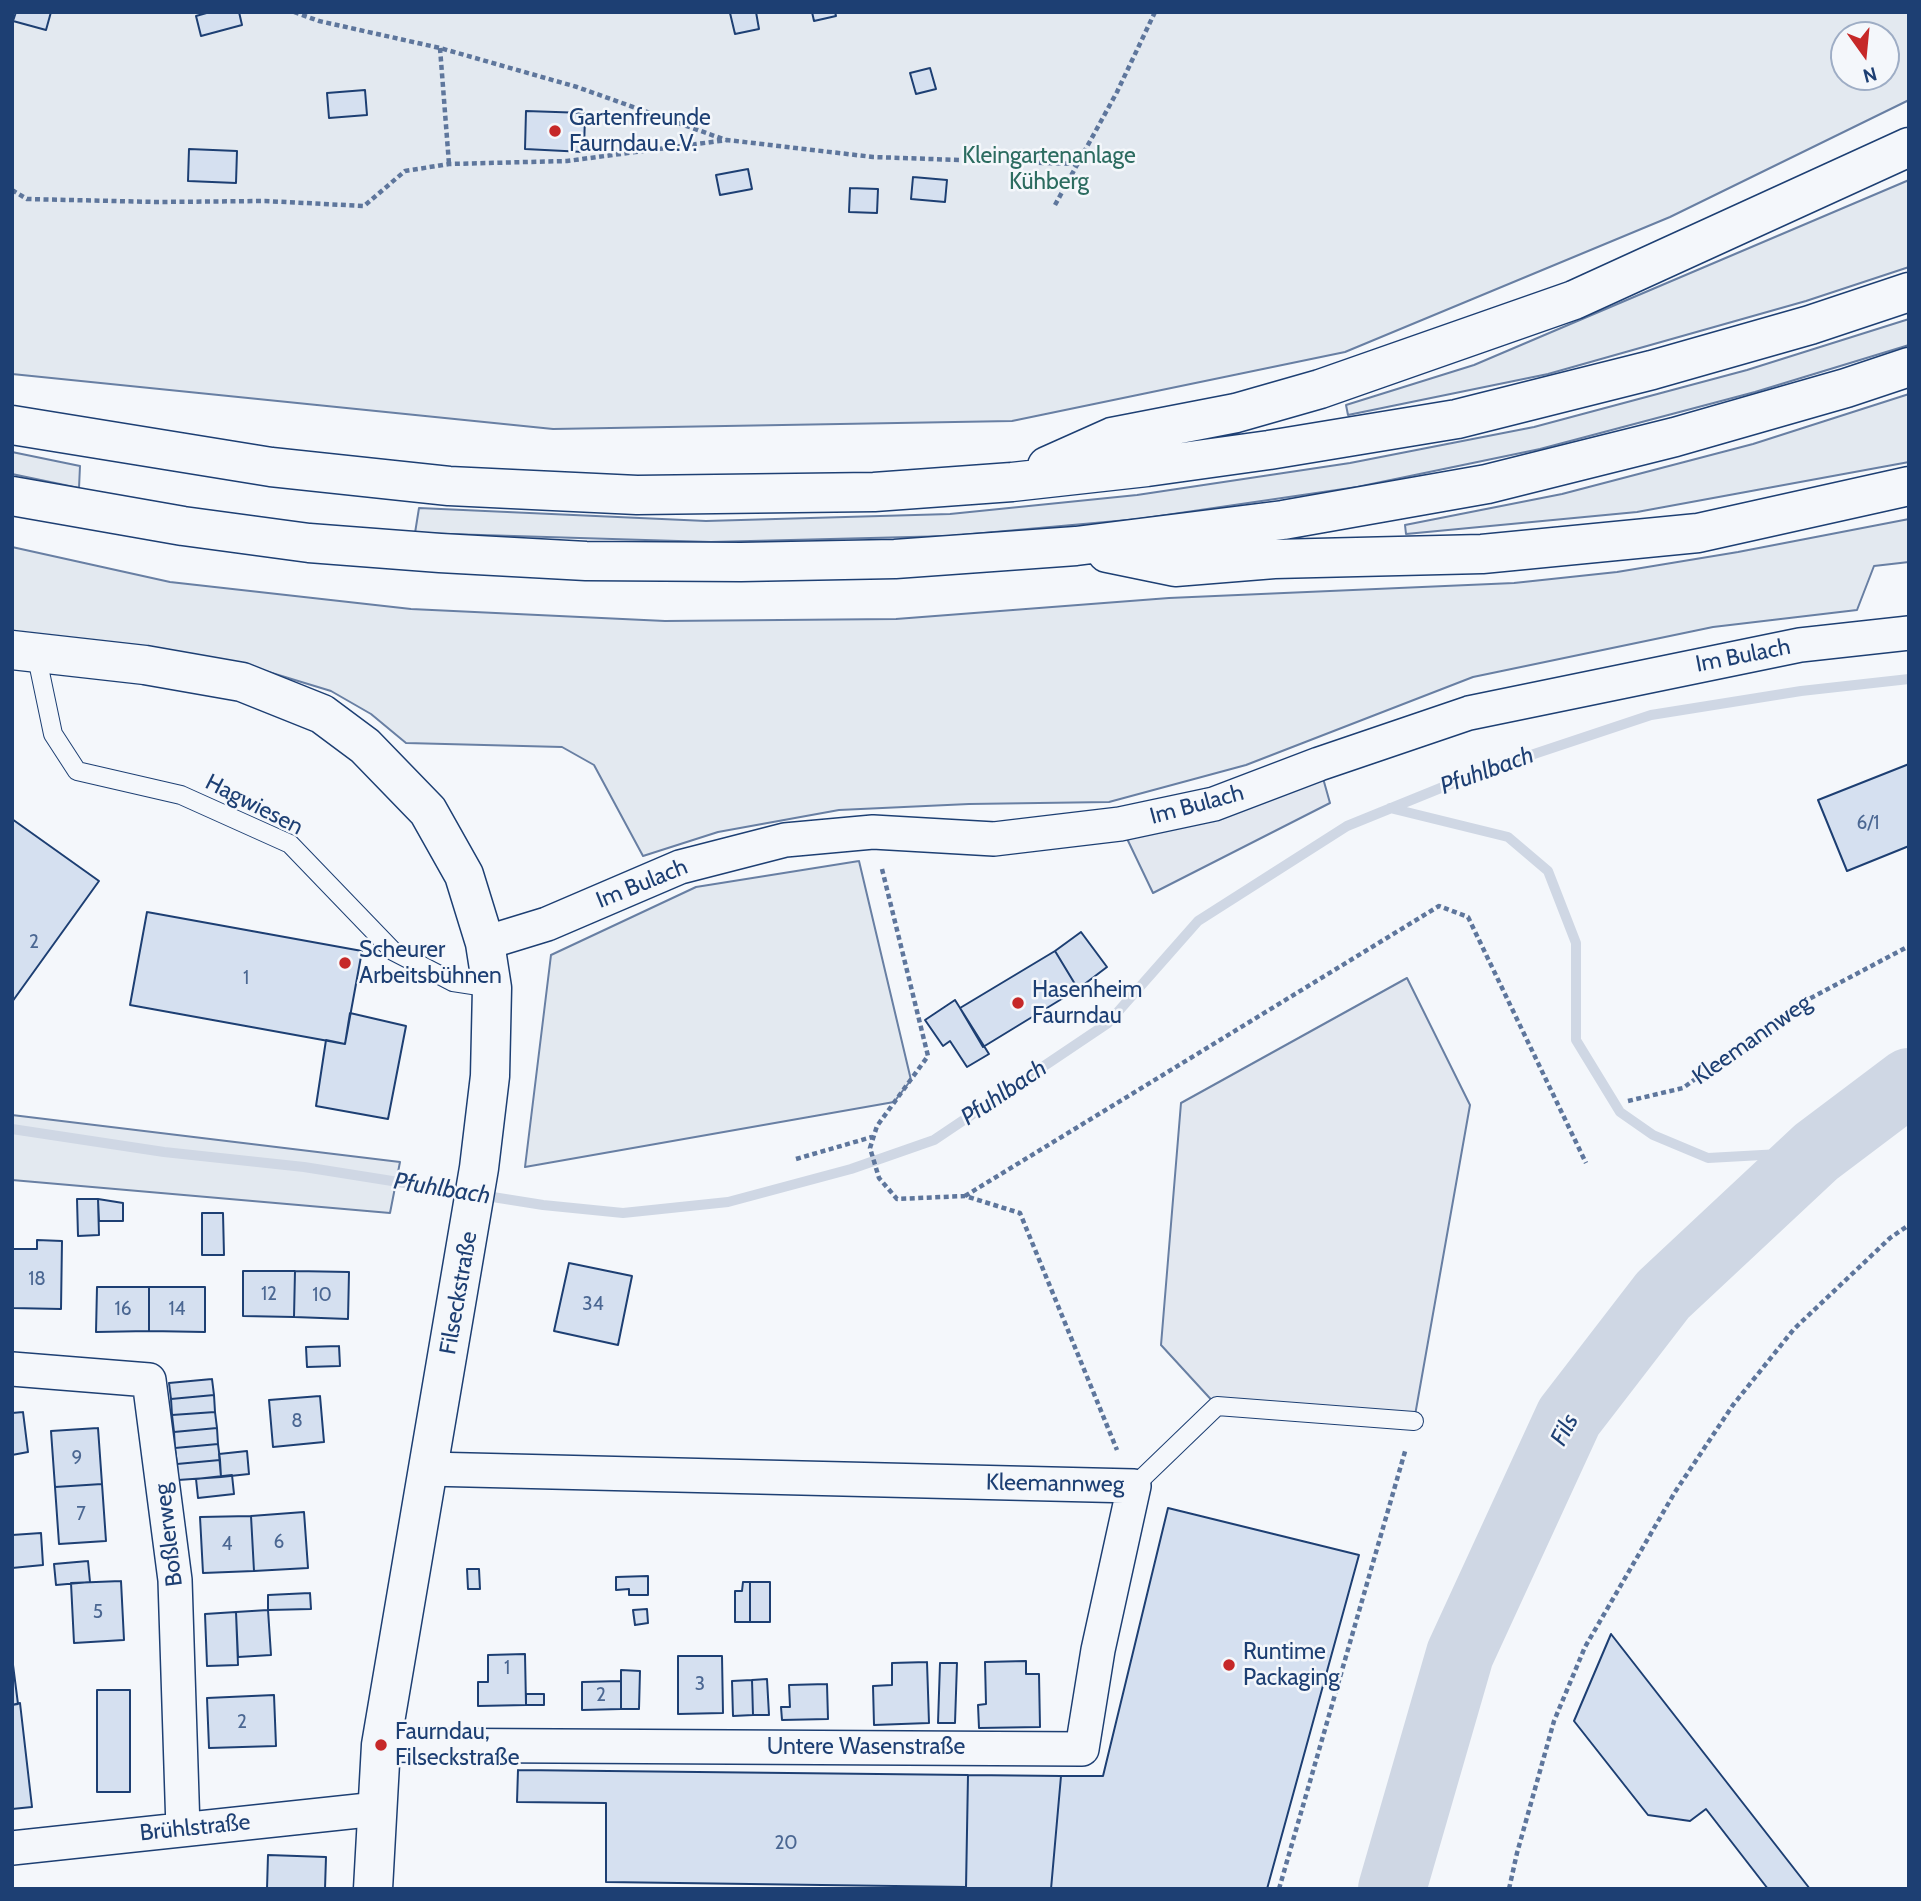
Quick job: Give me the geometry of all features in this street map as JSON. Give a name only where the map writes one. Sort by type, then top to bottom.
[{"type":"main road","points":[[1012,482],[1112,437],[1236,413],[1320,389],[1574,300],[1909,147]]},
{"type":"main road","points":[[12,425],[271,467],[449,486],[651,495],[874,492],[1012,482],[1147,467],[1457,419],[1653,370],[1811,325],[1909,292]]},
{"type":"main road","points":[[12,496],[183,526],[309,544],[586,561],[895,559],[1076,546],[1283,520],[1487,484],[1688,433],[1909,367]]},
{"type":"main road","points":[[1076,546],[1175,567],[1274,559],[1482,554],[1698,533],[1909,486]]},
{"type":"main road","name":"Filseckstraße","points":[[24,651],[145,665],[242,682],[322,715],[365,746],[428,811],[464,875],[485,943],[492,988],[490,1076],[470,1230],[381,1745],[377,1809],[377,1887]]},
{"type":"street","name":"Im Bulach","points":[[485,943],[547,924],[680,867],[785,840],[873,832],[994,839],[1120,824],[1214,804],[1469,713],[1800,645],[1909,633]]},
{"type":"street","name":"Boßlerweg","points":[[12,1369],[149,1380],[175,1580],[183,1829]]},
{"type":"street","name":"Kleemannweg","points":[[428,1469],[1134,1486]]},
{"type":"street","name":"Untere Wasenstraße","points":[[381,1745],[1082,1749],[1098,1650],[1134,1486]]},
{"type":"street","name":"Brühlstraße","points":[[12,1848],[377,1809]]},
{"type":"lane","name":"Hagwiesen","points":[[24,651],[53,734],[77,771],[181,795],[290,844],[393,951],[453,982],[492,988]]},
{"type":"lane","name":"Kleemannweg","points":[[1134,1486],[1217,1406],[1414,1421]]},
{"type":"path","points":[[294,12],[319,21],[440,47],[577,87],[727,140],[873,157],[1076,164]]},
{"type":"path","points":[[1055,205],[1117,92],[1155,12]]},
{"type":"path","points":[[440,47],[449,164]]},
{"type":"path","points":[[12,190],[27,199],[265,201],[364,206],[405,171],[449,164],[567,161],[727,140]]},
{"type":"path","points":[[873,832],[928,1056],[877,1126],[870,1148],[879,1178],[897,1199],[965,1196],[1020,1213],[1110,1436],[1134,1486]]},
{"type":"path","points":[[965,1196],[1439,906],[1468,917],[1586,1163]]},
{"type":"path","name":"Kleemannweg","points":[[1628,1101],[1683,1088],[1792,1008],[1909,946]]},
{"type":"path","points":[[796,1158],[873,1137]]},
{"type":"path","points":[[1509,1889],[1554,1721],[1585,1647],[1675,1492],[1734,1405],[1794,1329],[1890,1238],[1909,1225]]},
{"type":"path","points":[[1279,1889],[1414,1421]]},
{"type":"green space","name":"Kleingartenanlage Kühberg","points":[[12,12],[1909,12],[1909,100],[1670,217],[1345,352],[1012,421],[553,429],[12,374]]},
{"type":"green space","points":[[1909,180],[1909,267],[1806,301],[1548,374],[1348,415],[1346,405],[1474,365]]},
{"type":"green space","points":[[1909,319],[1909,345],[1755,392],[1540,449],[1357,487],[1139,519],[950,536],[711,542],[415,533],[419,508],[706,521],[950,514],[1137,495],[1350,463],[1534,427],[1747,370]]},
{"type":"green space","points":[[1909,394],[1909,462],[1637,512],[1406,534],[1405,525],[1562,494],[1753,444]]},
{"type":"green space","points":[[12,452],[80,466],[79,488],[12,474]]},
{"type":"green space","points":[[1909,519],[1909,562],[1874,566],[1857,610],[1713,627],[1473,677],[1246,765],[1109,802],[969,804],[839,810],[718,832],[643,856],[594,765],[562,747],[406,743],[371,714],[331,691],[262,670],[12,631],[12,547],[170,582],[411,609],[665,621],[896,619],[1169,598],[1514,583],[1617,572]]},
{"type":"green space","points":[[859,861],[911,1080],[894,1102],[525,1167],[551,955],[696,887]]},
{"type":"green space","points":[[12,1115],[400,1162],[390,1213],[12,1180]]},
{"type":"shaded area","points":[[1319,764],[1330,803],[1153,893],[1120,824]]},
{"type":"shaded area","points":[[1407,978],[1470,1105],[1414,1421],[1217,1406],[1161,1345],[1181,1103]]},
{"type":"building","points":[[16,12],[51,12],[46,30],[13,21]]},
{"type":"building","points":[[210,12],[239,12],[242,25],[201,36],[196,16]]},
{"type":"building","points":[[756,12],[759,29],[735,34],[730,13]]},
{"type":"building","points":[[812,12],[835,12],[836,16],[814,21]]},
{"type":"building","points":[[930,68],[936,89],[916,94],[910,73]]},
{"type":"building","points":[[365,90],[367,115],[329,118],[327,93]]},
{"type":"building","name":"Gartenfreunde Faurndau e.V.","points":[[526,111],[585,113],[584,152],[525,149]]},
{"type":"building","points":[[189,149],[237,151],[236,183],[188,181]]},
{"type":"building","points":[[748,169],[752,189],[720,195],[716,175]]},
{"type":"building","points":[[913,177],[947,180],[945,202],[911,199]]},
{"type":"building","points":[[850,188],[878,189],[877,213],[849,212]]},
{"type":"building","points":[[1909,764],[1909,846],[1847,871],[1818,800]]},
{"type":"building","points":[[12,819],[99,881],[12,1002]]},
{"type":"building","points":[[147,912],[362,951],[345,1044],[130,1005]]},
{"type":"building","points":[[1081,932],[1107,967],[1078,989],[1055,951]]},
{"type":"building","points":[[1055,951],[1078,989],[983,1047],[960,1008]]},
{"type":"building","points":[[955,1000],[989,1054],[967,1067],[950,1041],[943,1046],[925,1020]]},
{"type":"building","points":[[350,1013],[406,1026],[388,1119],[316,1106],[326,1040],[345,1044]]},
{"type":"building","points":[[77,1199],[98,1199],[99,1235],[78,1236]]},
{"type":"building","points":[[98,1199],[123,1203],[123,1221],[99,1221]]},
{"type":"building","points":[[202,1213],[223,1213],[224,1255],[202,1255]]},
{"type":"building","points":[[37,1240],[62,1241],[61,1309],[12,1308],[12,1249],[37,1249]]},
{"type":"building","points":[[569,1263],[632,1276],[618,1345],[554,1331]]},
{"type":"building","points":[[243,1271],[295,1271],[294,1317],[243,1316]]},
{"type":"building","points":[[295,1271],[349,1272],[348,1319],[294,1317]]},
{"type":"building","points":[[97,1287],[149,1287],[149,1331],[96,1332]]},
{"type":"building","points":[[149,1287],[205,1287],[205,1332],[149,1331]]},
{"type":"building","points":[[339,1346],[340,1366],[307,1367],[306,1347]]},
{"type":"building","points":[[212,1379],[214,1395],[171,1399],[169,1383]]},
{"type":"building","points":[[214,1395],[215,1412],[172,1415],[171,1399]]},
{"type":"building","points":[[320,1396],[324,1442],[273,1447],[269,1400]]},
{"type":"building","points":[[23,1412],[28,1452],[12,1455],[12,1413]]},
{"type":"building","points":[[215,1412],[217,1428],[174,1432],[172,1415]]},
{"type":"building","points":[[98,1428],[102,1484],[55,1487],[51,1431]]},
{"type":"building","points":[[217,1428],[218,1444],[175,1448],[174,1432]]},
{"type":"building","points":[[218,1444],[220,1460],[177,1464],[175,1448]]},
{"type":"building","points":[[247,1451],[249,1474],[221,1477],[219,1454]]},
{"type":"building","points":[[220,1460],[221,1477],[178,1480],[177,1464]]},
{"type":"building","points":[[232,1475],[234,1494],[198,1498],[196,1479]]},
{"type":"building","points":[[102,1484],[106,1541],[59,1544],[55,1487]]},
{"type":"building","name":"Runtime Packaging","points":[[1168,1508],[1359,1555],[1267,1889],[1051,1889],[1061,1776],[1103,1776]]},
{"type":"building","points":[[304,1512],[308,1568],[254,1571],[251,1516]]},
{"type":"building","points":[[251,1516],[254,1571],[203,1573],[200,1517]]},
{"type":"building","points":[[41,1533],[43,1565],[12,1568],[12,1535]]},
{"type":"building","points":[[88,1561],[90,1582],[56,1585],[54,1564]]},
{"type":"building","points":[[467,1569],[479,1569],[480,1589],[468,1589]]},
{"type":"building","points":[[648,1576],[648,1595],[629,1595],[629,1589],[616,1590],[616,1577]]},
{"type":"building","points":[[121,1581],[124,1640],[74,1643],[71,1583]]},
{"type":"building","points":[[743,1582],[750,1582],[750,1622],[735,1622],[735,1591],[742,1591]]},
{"type":"building","points":[[750,1582],[770,1582],[770,1622],[750,1622]]},
{"type":"building","points":[[310,1593],[311,1609],[268,1610],[268,1595]]},
{"type":"building","points":[[647,1609],[648,1623],[635,1625],[633,1610]]},
{"type":"building","points":[[268,1610],[271,1655],[238,1657],[236,1612]]},
{"type":"building","points":[[236,1612],[238,1665],[207,1666],[205,1614]]},
{"type":"building","points":[[1611,1634],[1810,1889],[1768,1889],[1706,1809],[1690,1821],[1648,1815],[1574,1721]]},
{"type":"building","points":[[525,1654],[526,1705],[478,1706],[478,1682],[488,1682],[488,1655]]},
{"type":"building","points":[[678,1656],[722,1656],[723,1713],[678,1714]]},
{"type":"building","points":[[1026,1661],[1026,1674],[1039,1674],[1040,1727],[979,1728],[978,1705],[986,1704],[985,1662]]},
{"type":"building","points":[[927,1662],[929,1723],[874,1725],[873,1686],[892,1685],[892,1663]]},
{"type":"building","points":[[940,1663],[957,1663],[955,1723],[938,1723]]},
{"type":"building","points":[[12,1665],[18,1704],[12,1705]]},
{"type":"building","points":[[621,1670],[640,1671],[639,1709],[621,1709]]},
{"type":"building","points":[[767,1679],[769,1715],[753,1715],[752,1680]]},
{"type":"building","points":[[752,1680],[753,1715],[733,1716],[732,1681]]},
{"type":"building","points":[[621,1681],[621,1709],[582,1710],[582,1682]]},
{"type":"building","points":[[827,1684],[828,1719],[782,1720],[781,1707],[790,1707],[789,1685]]},
{"type":"building","points":[[97,1690],[130,1690],[130,1792],[97,1792]]},
{"type":"building","points":[[526,1694],[544,1694],[544,1705],[526,1705]]},
{"type":"building","points":[[274,1695],[276,1746],[209,1748],[207,1698]]},
{"type":"building","points":[[20,1703],[32,1807],[12,1809],[12,1705]]},
{"type":"building","points":[[518,1770],[968,1775],[966,1887],[606,1882],[606,1803],[517,1802]]},
{"type":"building","points":[[968,1775],[1061,1776],[1051,1889],[966,1889]]},
{"type":"building","points":[[268,1855],[326,1857],[325,1889],[267,1889]]},
{"type":"waterway","name":"Pfuhlbach","points":[[12,1129],[164,1152],[304,1167],[543,1205],[623,1213],[728,1202],[851,1169],[934,1140],[1108,1023],[1198,921],[1347,826],[1480,772],[1651,715],[1801,691],[1909,679]]},
{"type":"waterway","points":[[1390,808],[1508,837],[1548,871],[1576,943],[1576,1040],[1620,1112],[1653,1135],[1708,1158],[1816,1152]]},
{"type":"waterway","name":"Fils","points":[[1392,1889],[1460,1654],[1569,1417],[1663,1295],[1816,1152],[1909,1082]]},
{"type":"place","name":"Gartenfreunde Faurndau e.V.","points":[[555,131]]},
{"type":"place","name":"Scheurer Arbeitsbühnen","points":[[345,963]]},
{"type":"place","name":"Hasenheim Faurndau","points":[[1018,1003]]},
{"type":"place","name":"Runtime Packaging","points":[[1229,1665]]},
{"type":"place","name":"Faurndau, Filseckstraße","points":[[381,1745]]}]
